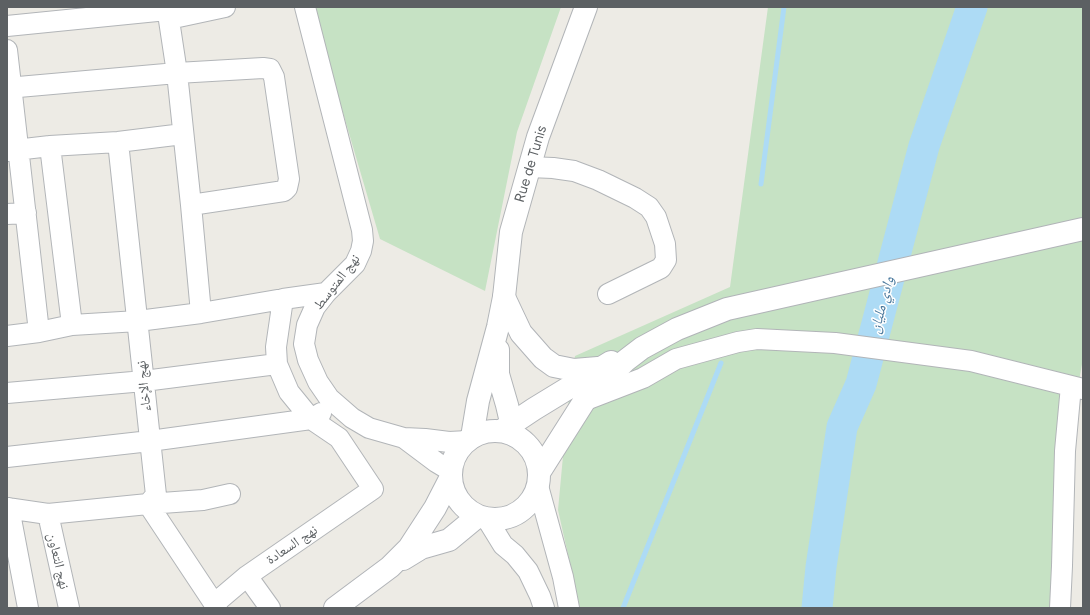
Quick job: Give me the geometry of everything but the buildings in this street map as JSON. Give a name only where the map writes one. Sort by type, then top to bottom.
[{"type":"main road","name":"Rue de Tunis","points":[[498,327],[504,296],[511,232],[538,137],[586,7]]},
{"type":"main road","points":[[451,474],[453,490],[459,501],[467,510],[482,518],[500,520],[513,516],[525,509],[533,499],[539,479],[585,400],[609,376],[642,348],[677,329],[727,309],[1083,229]]},
{"type":"main road","points":[[504,296],[521,333],[543,358],[554,366],[574,370],[602,368]]},
{"type":"main road","points":[[498,327],[498,374],[509,430],[531,448],[536,458],[539,479]]},
{"type":"main road","points":[[470,439],[478,401],[498,327]]},
{"type":"main road","points":[[335,608],[390,566],[409,548],[435,508],[451,474],[454,460],[459,449],[470,439],[486,432],[509,430],[534,409],[602,368],[625,352],[642,348]]},
{"type":"main road","points":[[390,566],[421,548],[449,540],[482,518]]},
{"type":"street","points":[[7,26],[225,7]]},
{"type":"street","name":"نهج المتوسط","points":[[305,7],[362,230],[363,241],[361,251],[354,264],[326,293],[315,307],[307,325],[304,344],[308,360],[318,382],[329,398],[352,418],[369,428],[404,438]]},
{"type":"street","points":[[168,12],[177,73],[201,313]]},
{"type":"street","points":[[7,50],[16,213],[39,332]]},
{"type":"street","points":[[9,88],[177,73],[263,68],[270,69],[274,77],[290,179],[287,188],[284,191],[191,205]]},
{"type":"street","points":[[13,151],[50,146],[118,142],[183,134]]},
{"type":"street","name":"نهج الإخاء","points":[[118,142],[156,495],[148,504]]},
{"type":"street","points":[[50,146],[72,325]]},
{"type":"street","points":[[529,167],[574,171],[598,180],[649,207],[656,217],[665,244],[666,260],[661,268],[608,294]]},
{"type":"street","points":[[7,336],[39,332],[72,325],[138,321],[201,313],[326,293]]},
{"type":"street","points":[[283,299],[276,347],[277,364],[289,392],[311,419]]},
{"type":"street","points":[[585,400],[643,378],[676,359],[738,342],[757,339],[835,343],[971,361],[1077,388],[1065,451],[1060,608]]},
{"type":"street","points":[[7,393],[144,381],[277,364]]},
{"type":"street","points":[[7,457],[150,441],[311,419],[335,403]]},
{"type":"street","name":"نهج السعادة","points":[[215,606],[248,576],[373,489],[339,438],[311,419]]},
{"type":"street","points":[[404,438],[450,442],[470,439]]},
{"type":"street","points":[[404,438],[451,474]]},
{"type":"street","points":[[539,479],[569,608]]},
{"type":"street","points":[[28,608],[8,508],[48,514],[203,500],[230,494]]},
{"type":"street","points":[[148,504],[215,606]]},
{"type":"street","name":"نهج التعاون","points":[[48,514],[69,608]]},
{"type":"street","points":[[482,518],[503,545],[515,555],[528,571],[544,608]]},
{"type":"street","points":[[248,576],[270,608]]},
{"type":"green space","points":[[312,7],[561,7],[517,132],[485,291],[380,239]]},
{"type":"green space","points":[[768,7],[1083,7],[1083,359],[1080,375],[1056,608],[580,608],[558,510],[567,413],[575,356],[730,287]]},
{"type":"waterway","points":[[761,184],[784,7]]},
{"type":"waterway","name":"وادي مليان","points":[[817,608],[821,567],[842,427],[861,384],[924,146],[972,7]]},
{"type":"waterway","points":[[623,608],[721,363]]}]
